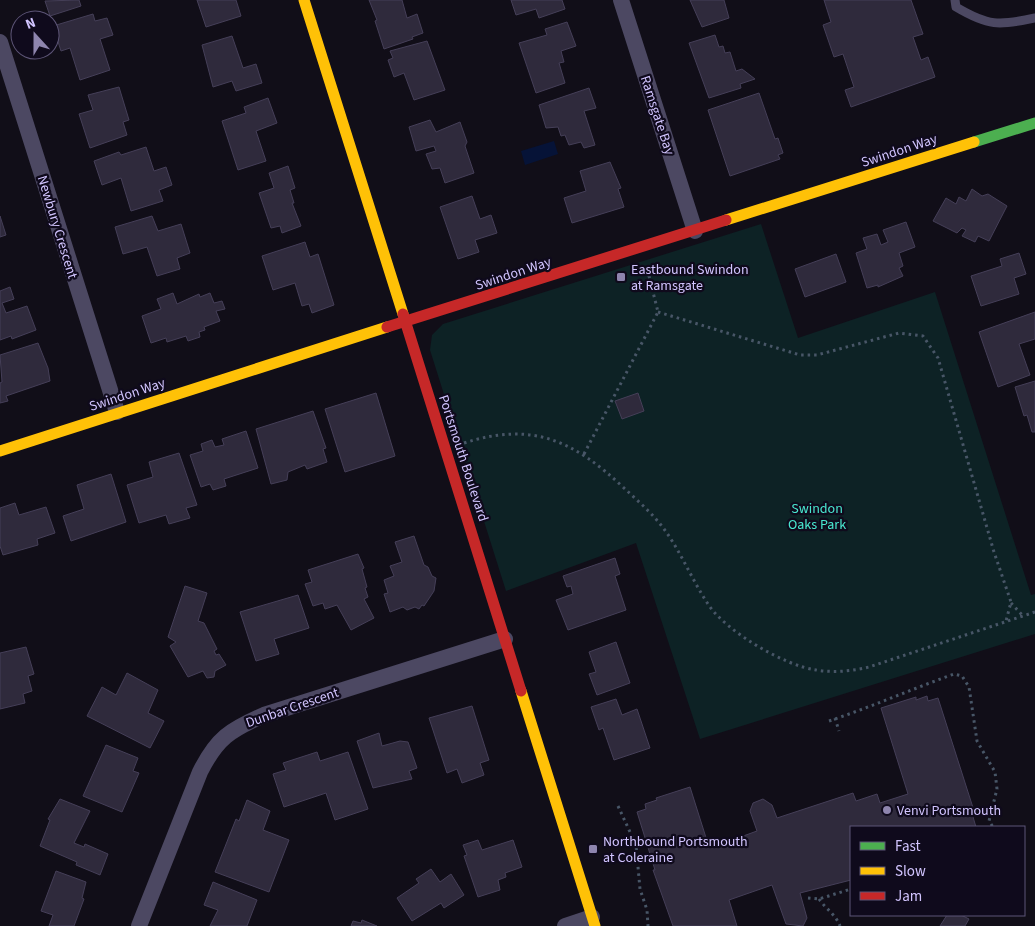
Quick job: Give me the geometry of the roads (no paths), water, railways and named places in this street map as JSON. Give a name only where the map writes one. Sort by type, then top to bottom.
[{"type":"street","name":"Portsmouth Boulevard","points":[[304,0],[593,921]]},
{"type":"street","name":"Ramsgate Bay","points":[[621,0],[695,231]]},
{"type":"street","name":"Newbury Crescent","points":[[0,42],[117,412]]},
{"type":"street","name":"Swindon Way","points":[[0,451],[117,412],[405,323],[1035,123]]},
{"type":"street","name":"Dunbar Crescent","points":[[139,926],[200,772],[212,749],[235,727],[264,715],[505,639]]},
{"type":"street","points":[[564,926],[593,921]]},
{"type":"lane","points":[[955,0],[956,7],[979,21],[1006,24],[1035,18]]},
{"type":"water","points":[[554,141],[558,154],[525,165],[521,151]]},
{"type":"place","name":"Eastbound Swindon at Ramsgate","points":[[621,277]]},
{"type":"place","name":"Venvi Portsmouth","points":[[887,810]]},
{"type":"place","name":"Northbound Portsmouth at Coleraine","points":[[593,849]]},
{"type":"park label","name":"Swindon Oaks Park","points":[[817,516]]}]
